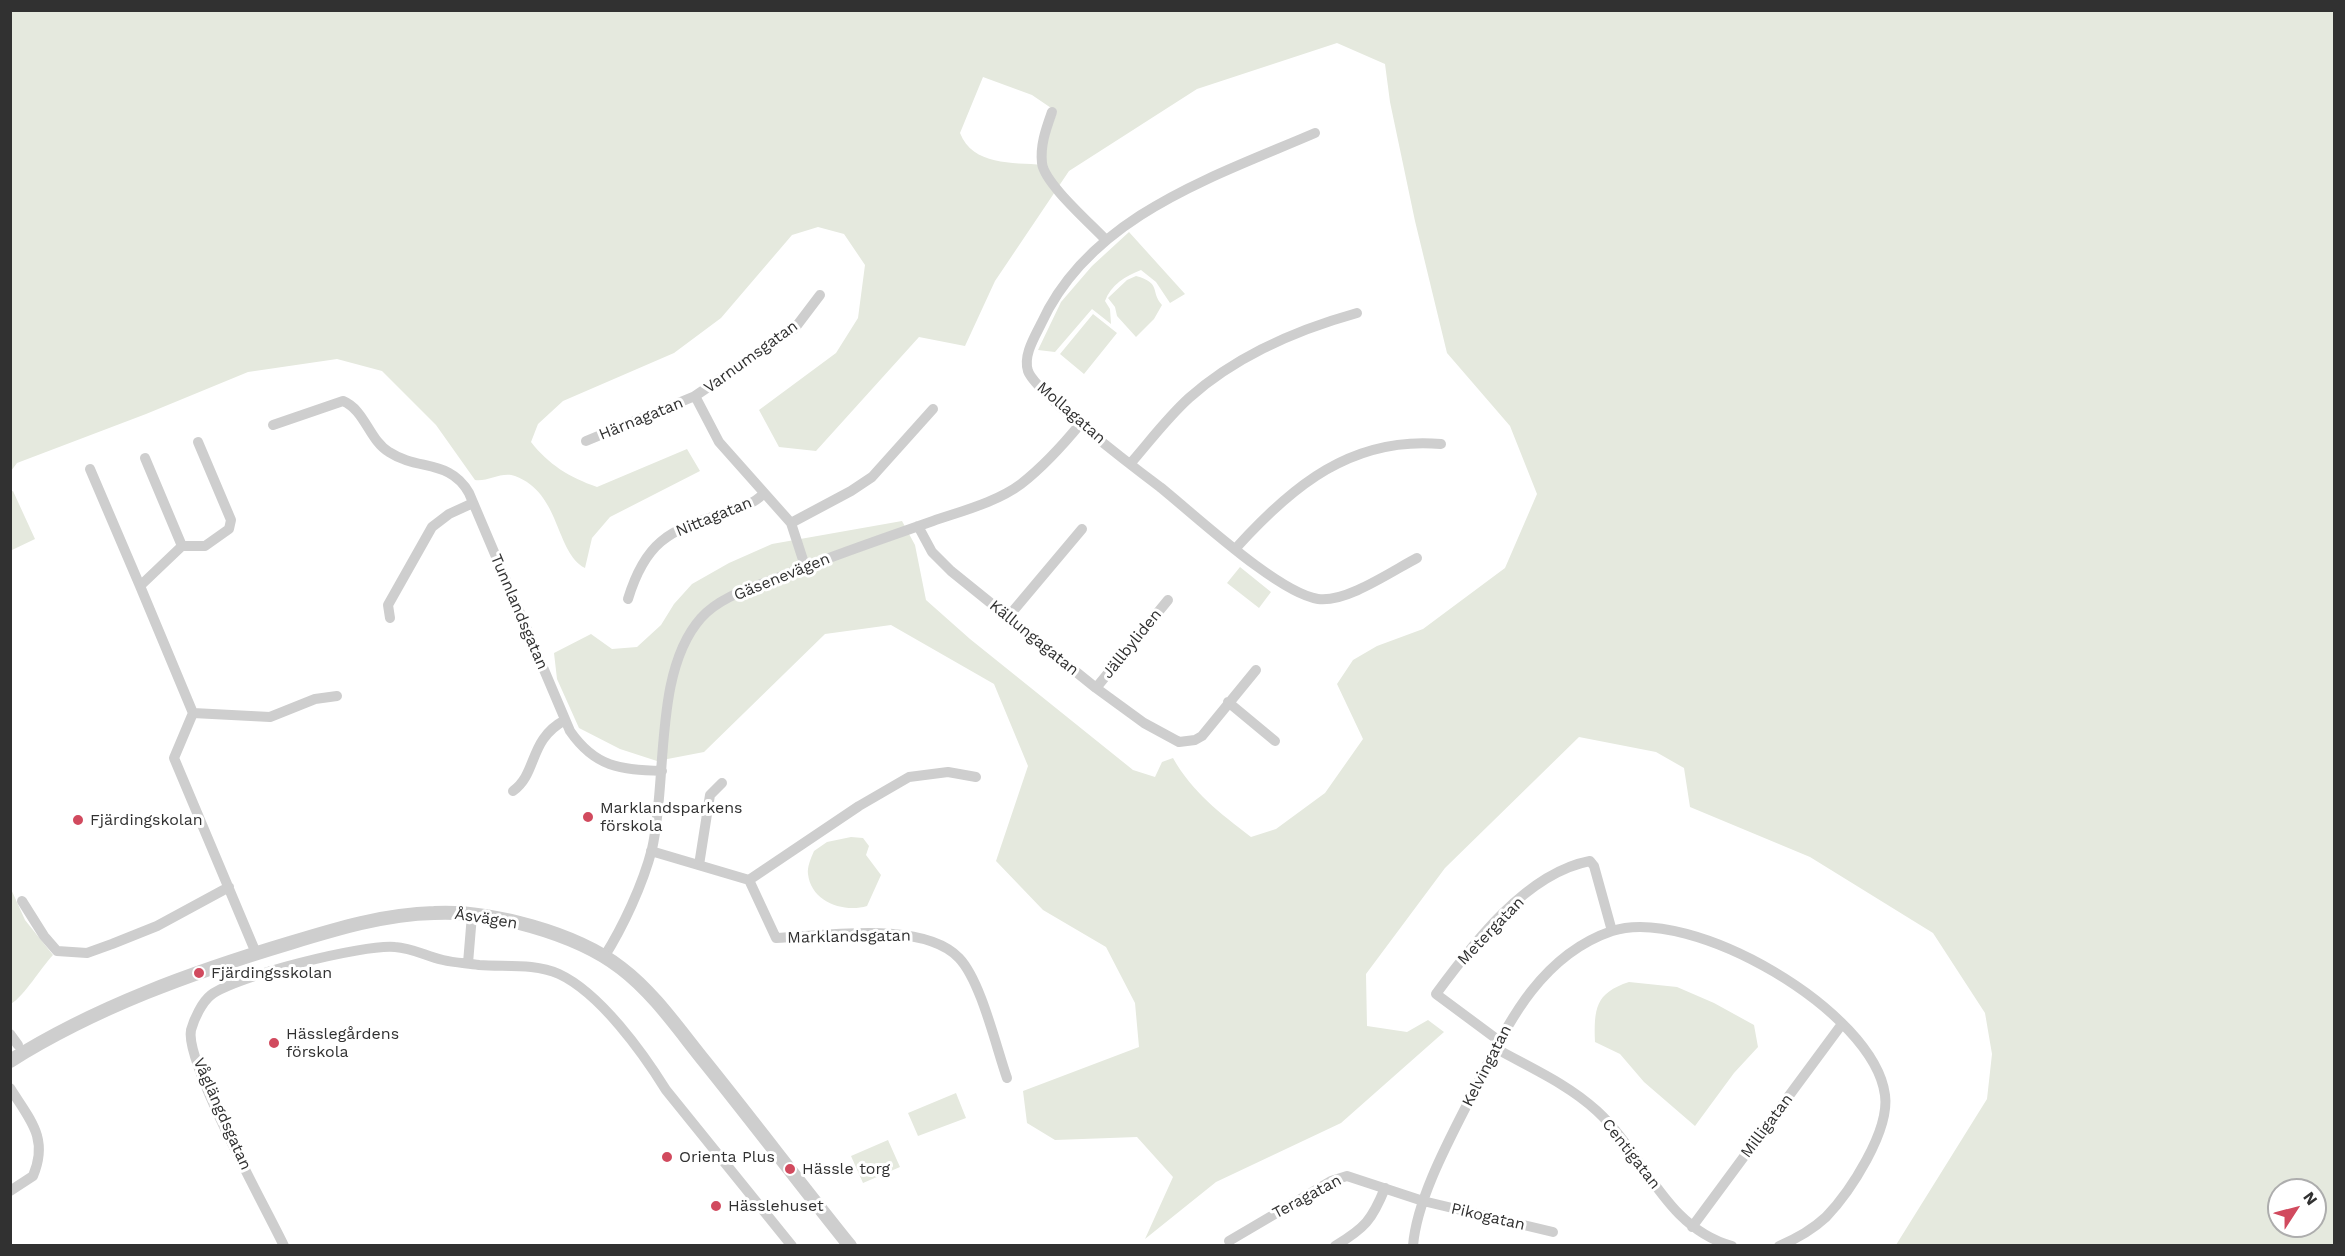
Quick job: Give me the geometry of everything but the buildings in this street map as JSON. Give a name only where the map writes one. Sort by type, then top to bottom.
[{"type":"street","points":[[1052,112],[1043,137],[1042,165],[1051,181],[1105,239]]},
{"type":"street","name":"Mollagatan","points":[[1316,134],[1202,182],[1105,239],[1065,280],[1053,299],[1028,354],[1027,367],[1033,380],[1081,423],[1294,592],[1321,599],[1348,593],[1417,558]]},
{"type":"street","name":"Varnumsgatan","points":[[805,566],[791,523],[719,442],[695,396],[795,328],[820,295]]},
{"type":"street","points":[[1130,464],[1167,420],[1224,370],[1270,345],[1320,324],[1357,313]]},
{"type":"street","name":"Härnagatan","points":[[586,441],[695,396]]},
{"type":"street","name":"Tunnlandsgatan","points":[[273,425],[343,401],[355,408],[379,445],[405,460],[455,474],[463,483],[473,503],[565,720],[584,750],[605,763],[662,771]]},
{"type":"street","points":[[791,523],[872,477],[933,409]]},
{"type":"street","name":"Gäsenevägen","points":[[604,957],[622,926],[651,851],[671,685],[682,646],[690,633],[715,606],[735,594],[805,566],[977,505],[1019,485],[1058,450],[1081,423]]},
{"type":"street","points":[[140,586],[182,546],[205,546],[225,535],[231,520],[198,442]]},
{"type":"street","points":[[1236,548],[1270,510],[1327,467],[1366,452],[1419,442],[1441,444]]},
{"type":"street","points":[[145,458],[182,546]]},
{"type":"street","points":[[90,469],[193,713],[174,758],[256,953]]},
{"type":"street","name":"Nittagatan","points":[[628,599],[634,579],[653,549],[675,530],[732,510],[758,499],[763,494]]},
{"type":"street","points":[[390,618],[388,605],[432,527],[449,514],[473,503]]},
{"type":"street","name":"Källungagatan","points":[[918,526],[940,560],[1096,688],[1164,735],[1179,742],[1195,740],[1228,702]]},
{"type":"street","points":[[1008,617],[1082,529]]},
{"type":"street","name":"Jällbyliden","points":[[1096,688],[1168,600]]},
{"type":"street","points":[[1256,670],[1228,702],[1275,741]]},
{"type":"street","points":[[193,713],[270,717],[315,699],[337,696]]},
{"type":"street","points":[[513,791],[521,785],[542,738],[565,720]]},
{"type":"street","points":[[651,851],[749,880],[860,806],[909,777],[948,772],[976,777]]},
{"type":"street","points":[[699,865],[710,795],[722,783]]},
{"type":"street","name":"Metergatan","points":[[1496,1044],[1436,994],[1467,951],[1502,914],[1556,873],[1590,861],[1594,866],[1612,931]]},
{"type":"street","name":"Marklandsgatan","points":[[749,880],[776,938],[895,933],[926,938],[959,958],[977,990],[1007,1078]]},
{"type":"street","points":[[22,901],[44,936],[57,951],[87,953],[157,926],[229,887]]},
{"type":"street","name":"Åsvägen","points":[[10,1061],[146,993],[256,953],[337,929],[432,913],[472,915],[547,931],[604,957],[633,979],[672,1020],[850,1245]]},
{"type":"street","points":[[468,963],[472,915]]},
{"type":"street","name":"Kelvingatan","points":[[1413,1245],[1423,1201],[1496,1044],[1528,994],[1550,969],[1572,951],[1612,931],[1653,927],[1683,932],[1744,955],[1785,978],[1842,1024]]},
{"type":"street","name":"Våglängdsgatan","points":[[284,1245],[218,1110],[193,1046],[190,1032],[202,1006],[211,995],[227,987],[281,969],[377,947],[415,950],[441,960],[534,967],[559,974],[573,982],[615,1022],[654,1070],[666,1090],[792,1245]]},
{"type":"street","points":[[1779,1245],[1808,1231],[1837,1204],[1877,1140],[1885,1114],[1885,1095],[1878,1069],[1862,1044],[1842,1024]]},
{"type":"street","name":"Milligatan","points":[[1692,1227],[1842,1024]]},
{"type":"street","points":[[10,1034],[18,1045]]},
{"type":"street","name":"Centigatan","points":[[1496,1044],[1597,1111],[1624,1142],[1672,1207],[1692,1227],[1704,1236],[1732,1245]]},
{"type":"street","points":[[10,1088],[35,1128],[40,1147],[33,1176],[10,1191]]},
{"type":"street","name":"Teragatan","points":[[1229,1241],[1330,1181],[1347,1176],[1423,1201]]},
{"type":"street","points":[[1335,1245],[1360,1231],[1373,1217],[1385,1188]]},
{"type":"street","name":"Pikogatan","points":[[1423,1201],[1553,1232]]},
{"type":"shaded area","points":[[11,11],[2334,11],[2334,1245],[1896,1245],[1987,1099],[1992,1054],[1985,1013],[1933,933],[1810,857],[1690,807],[1684,768],[1656,752],[1579,737],[1445,868],[1366,974],[1367,1026],[1407,1032],[1428,1020],[1444,1032],[1341,1123],[1216,1182],[1145,1239],[1173,1177],[1137,1137],[1055,1140],[1027,1123],[1023,1091],[1139,1047],[1135,1003],[1106,947],[1043,910],[996,861],[1028,766],[994,684],[891,625],[825,634],[704,752],[657,761],[620,749],[579,728],[557,679],[554,653],[591,634],[612,649],[637,647],[661,625],[674,604],[692,584],[729,563],[772,544],[902,521],[915,545],[926,600],[970,639],[1133,770],[1155,777],[1162,762],[1173,758],[1198,792],[1251,837],[1276,829],[1325,793],[1363,739],[1337,684],[1353,660],[1377,646],[1423,629],[1505,568],[1537,494],[1510,426],[1447,353],[1415,221],[1390,102],[1385,64],[1337,43],[1197,89],[1069,171],[995,281],[965,346],[919,337],[816,451],[779,447],[759,410],[836,353],[858,318],[865,265],[844,234],[818,227],[792,235],[721,318],[674,353],[563,401],[538,424],[531,442],[538,450],[560,469],[597,487],[687,449],[700,471],[610,517],[592,538],[585,568],[575,560],[549,508],[530,484],[510,475],[475,480],[436,425],[382,371],[337,359],[248,372],[17,463],[11,471]],"holes":[[[983,77],[1032,95],[1057,112],[1048,136],[1043,165],[995,160],[974,152],[966,144],[960,133]]]},
{"type":"shaded area","points":[[1129,232],[1185,294],[1170,303],[1156,282],[1141,270],[1119,282],[1108,295],[1105,301],[1110,309],[1111,324],[1092,309],[1055,352],[1038,350],[1061,302],[1092,266]]},
{"type":"shaded area","points":[[1136,276],[1152,285],[1162,305],[1154,319],[1136,337],[1117,316],[1115,307],[1108,298],[1127,280]]},
{"type":"shaded area","points":[[1093,314],[1117,333],[1084,374],[1060,354]]},
{"type":"shaded area","points":[[13,491],[35,539],[12,550],[10,492]]},
{"type":"shaded area","points":[[1240,567],[1271,592],[1259,608],[1227,583]]},
{"type":"shaded area","points":[[851,837],[863,838],[869,846],[866,855],[881,875],[867,906],[858,908],[839,906],[822,898],[810,884],[808,874],[814,851],[827,842]]},
{"type":"shaded area","points":[[11,889],[25,920],[53,955],[22,995],[11,1004]]},
{"type":"shaded area","points":[[1629,982],[1677,987],[1714,1003],[1754,1025],[1758,1047],[1734,1073],[1695,1126],[1644,1082],[1620,1054],[1595,1042],[1595,1020],[1599,1004],[1609,991]]},
{"type":"shaded area","points":[[956,1093],[966,1118],[918,1136],[908,1113]]},
{"type":"shaded area","points":[[888,1140],[900,1167],[863,1183],[851,1156]]},
{"type":"place","name":"Marklandsparkens förskola","points":[[588,817]]},
{"type":"place","name":"Fjärdingskolan","points":[[78,820]]},
{"type":"place","name":"Fjärdingsskolan","points":[[199,973]]},
{"type":"place","name":"Hässlegårdens förskola","points":[[274,1043]]},
{"type":"place","name":"Orienta Plus","points":[[667,1157]]},
{"type":"place","name":"Hässle torg","points":[[790,1169]]},
{"type":"place","name":"Hässlehuset","points":[[716,1206]]}]
